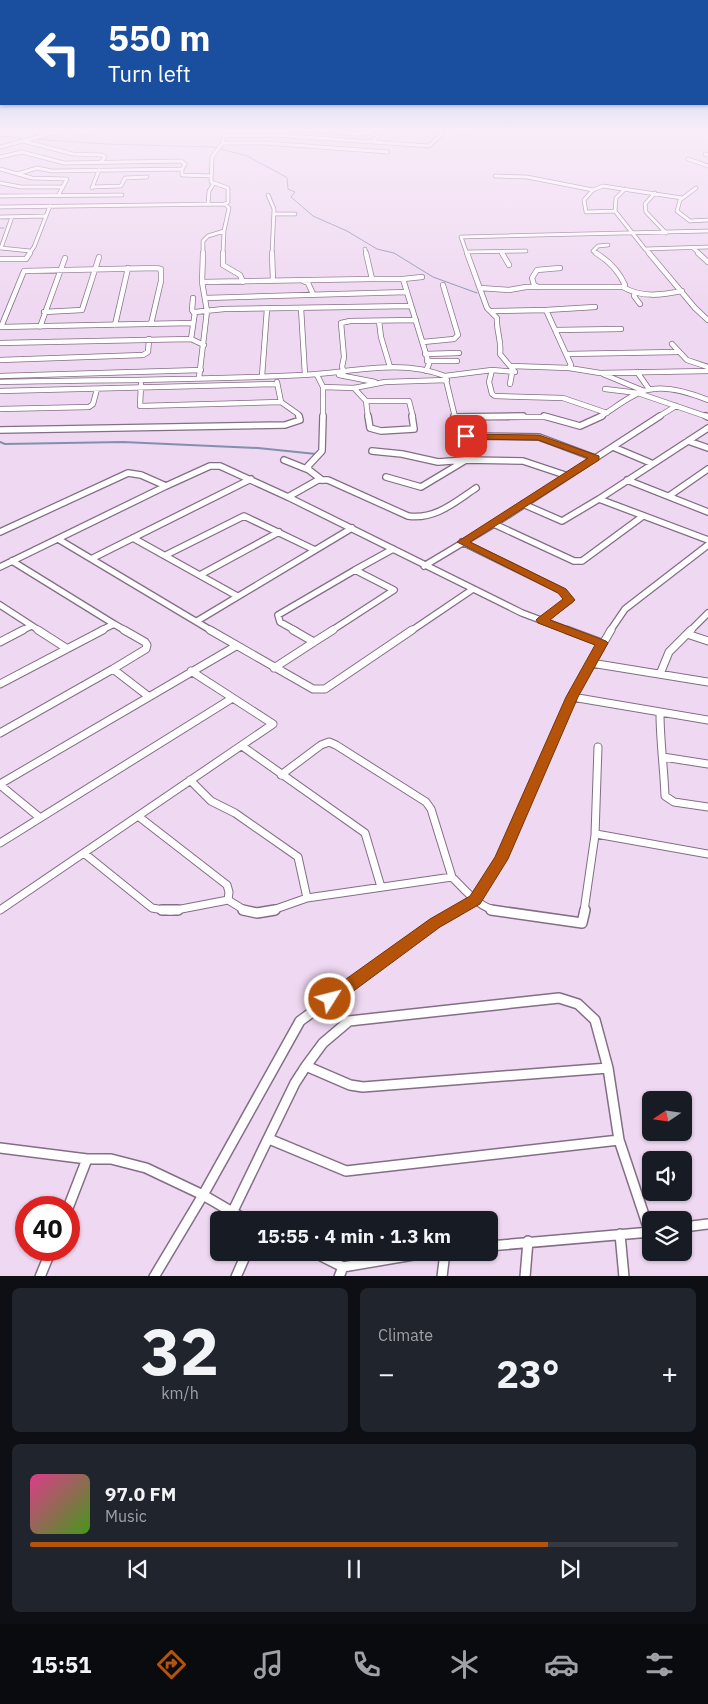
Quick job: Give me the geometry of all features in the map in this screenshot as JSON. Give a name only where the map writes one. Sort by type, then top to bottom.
[{"type":"street","points":[[58,196],[62,189]]},
{"type":"street","points":[[90,194],[91,189]]},
{"type":"street","points":[[208,204],[211,189]]},
{"type":"street","points":[[225,204],[228,202],[228,189]]},
{"type":"street","points":[[586,189],[593,190]]},
{"type":"street","points":[[597,189],[584,200],[586,212],[615,211]]},
{"type":"street","points":[[622,189],[682,198]]},
{"type":"street","points":[[625,189],[613,204],[615,211],[694,308],[708,320]]},
{"type":"street","points":[[695,189],[682,198],[676,207],[680,215],[692,222],[708,220]]},
{"type":"street","points":[[655,193],[645,204],[646,212],[666,233]]},
{"type":"street","points":[[0,196],[122,195]]},
{"type":"street","points":[[268,196],[273,206],[274,214],[272,247],[273,281]]},
{"type":"street","points":[[16,207],[22,197]]},
{"type":"street","points":[[0,207],[225,204],[229,208],[229,214],[224,231],[224,265],[240,275],[243,282]]},
{"type":"street","points":[[0,259],[26,259],[34,247],[50,206]]},
{"type":"street","points":[[274,214],[295,214]]},
{"type":"street","points":[[0,217],[45,216]]},
{"type":"street","points":[[12,217],[1,248],[30,251]]},
{"type":"street","points":[[199,378],[207,311],[202,282],[203,241],[208,236],[224,231]]},
{"type":"street","points":[[510,384],[512,373],[516,370],[500,354],[502,341],[495,327],[497,318],[487,308],[461,237],[708,231]]},
{"type":"street","points":[[608,245],[598,246],[593,251],[606,259],[621,276],[623,287]]},
{"type":"street","points":[[645,249],[708,247]]},
{"type":"street","points":[[693,248],[708,262]]},
{"type":"street","points":[[365,249],[372,279]]},
{"type":"street","points":[[466,252],[526,251]]},
{"type":"street","points":[[501,252],[509,265]]},
{"type":"street","points":[[44,312],[82,310],[99,257]]},
{"type":"street","points":[[40,326],[65,258]]},
{"type":"street","points":[[115,325],[128,268]]},
{"type":"street","points":[[151,324],[161,281],[161,270],[156,268],[128,268],[22,272],[0,327],[115,325],[192,323]]},
{"type":"street","points":[[538,287],[534,285],[532,278],[536,270],[560,268]]},
{"type":"street","points":[[202,282],[403,279],[422,277]]},
{"type":"street","points":[[403,279],[423,342],[429,366],[426,370]]},
{"type":"street","points":[[303,281],[308,283],[313,294]]},
{"type":"street","points":[[423,342],[454,339],[458,335],[443,286]]},
{"type":"street","points":[[480,288],[509,290],[538,287],[623,287],[635,293],[681,292]]},
{"type":"street","points":[[205,298],[407,292]]},
{"type":"street","points":[[635,293],[634,296],[640,304]]},
{"type":"street","points":[[191,339],[194,313],[192,310],[193,298]]},
{"type":"street","points":[[194,313],[267,308],[410,306]]},
{"type":"street","points":[[492,311],[595,307]]},
{"type":"street","points":[[262,376],[267,308]]},
{"type":"street","points":[[301,308],[305,375]]},
{"type":"street","points":[[535,310],[550,319]]},
{"type":"street","points":[[546,310],[567,354],[571,365],[569,368]]},
{"type":"street","points":[[344,372],[342,367],[344,358],[341,323],[350,321],[416,320]]},
{"type":"street","points":[[380,321],[381,337],[390,367]]},
{"type":"street","points":[[555,330],[621,329]]},
{"type":"street","points":[[0,344],[191,339],[204,344]]},
{"type":"street","points":[[0,360],[143,355],[148,352],[149,340]]},
{"type":"street","points":[[672,344],[677,352],[689,362],[708,369]]},
{"type":"street","points":[[567,354],[677,352]]},
{"type":"street","points":[[425,354],[459,353]]},
{"type":"street","points":[[427,361],[457,361]]},
{"type":"street","points":[[694,371],[696,365]]},
{"type":"street","points":[[512,366],[569,368],[600,373],[708,369]]},
{"type":"street","points":[[0,382],[317,375],[390,367],[426,370],[446,378]]},
{"type":"street","points":[[0,376],[201,370]]},
{"type":"street","points":[[323,387],[354,388],[376,383],[446,378],[492,370],[512,373]]},
{"type":"street","points":[[492,370],[489,382],[492,394],[495,396],[563,398],[607,413]]},
{"type":"street","points":[[637,372],[647,390]]},
{"type":"street","points":[[331,373],[376,383]]},
{"type":"street","points":[[600,373],[621,383],[647,390],[687,391],[708,400]]},
{"type":"street","points":[[309,470],[308,466],[322,451],[323,387],[317,375]]},
{"type":"street","points":[[278,376],[277,384],[281,402]]},
{"type":"street","points":[[446,378],[455,418],[462,433],[468,437],[539,437],[595,458]]},
{"type":"street","points":[[0,430],[185,425],[285,425],[300,420],[298,414],[281,402],[140,406],[139,387],[143,379]]},
{"type":"street","points":[[0,391],[277,384]]},
{"type":"street","points":[[354,388],[366,401],[370,428],[381,431],[414,429],[408,401],[366,401]]},
{"type":"street","points":[[0,409],[89,407],[93,404],[97,389]]},
{"type":"street","points":[[605,389],[638,393],[708,417]]},
{"type":"street","points":[[455,418],[543,416],[580,426],[595,421],[638,393],[647,390]]},
{"type":"street","points":[[424,566],[494,524],[676,406]]},
{"type":"street","points":[[523,504],[562,521],[707,429]]},
{"type":"street","points":[[688,441],[708,448]]},
{"type":"street","points":[[612,447],[652,463]]},
{"type":"street","points":[[372,451],[402,454],[438,462],[466,460],[523,461],[568,476]]},
{"type":"street","points":[[284,460],[309,470],[322,480],[335,482],[408,516],[420,518],[430,516],[476,488]]},
{"type":"street","points":[[386,477],[421,487],[466,460]]},
{"type":"street","points":[[0,567],[166,486],[214,466],[226,467],[473,589],[542,620],[602,643]]},
{"type":"street","points":[[668,496],[708,469]]},
{"type":"street","points":[[0,532],[128,473],[142,475],[166,486]]},
{"type":"street","points":[[93,558],[251,479]]},
{"type":"street","points":[[288,497],[322,480]]},
{"type":"street","points":[[627,480],[708,512]]},
{"type":"street","points":[[599,498],[708,540]]},
{"type":"street","points":[[166,555],[244,516],[315,550]]},
{"type":"street","points":[[494,524],[574,561],[582,561],[643,516]]},
{"type":"street","points":[[197,621],[352,528]]},
{"type":"street","points":[[200,575],[279,532]]},
{"type":"street","points":[[132,538],[166,555],[237,596]]},
{"type":"street","points":[[58,539],[93,558],[236,646],[313,688],[325,689],[473,589]]},
{"type":"street","points":[[462,542],[562,591],[570,600],[542,620]]},
{"type":"street","points":[[154,1276],[203,1195],[300,1020],[435,923],[475,900],[501,859],[572,697],[602,643],[626,609],[708,545]]},
{"type":"street","points":[[314,642],[280,622],[278,615],[393,549]]},
{"type":"street","points":[[0,733],[113,669],[146,649],[147,645],[146,642],[12,561]]},
{"type":"street","points":[[274,668],[393,592],[392,588],[356,570]]},
{"type":"street","points":[[0,605],[66,648]]},
{"type":"street","points":[[660,674],[663,661],[669,649],[708,613]]},
{"type":"street","points":[[0,684],[114,624]]},
{"type":"street","points":[[0,642],[31,626]]},
{"type":"street","points":[[687,634],[708,641]]},
{"type":"street","points":[[39,817],[0,784],[236,646]]},
{"type":"street","points":[[591,662],[708,682]]},
{"type":"street","points":[[113,669],[148,696]]},
{"type":"street","points":[[0,910],[85,854],[272,724],[231,699],[192,671]]},
{"type":"street","points":[[572,697],[708,720]]},
{"type":"street","points":[[0,843],[231,699]]},
{"type":"street","points":[[660,713],[664,793],[667,798],[674,802],[708,807]]},
{"type":"street","points":[[281,775],[321,745],[329,742],[336,745],[426,802],[431,809],[452,876],[475,900],[492,910],[582,923],[587,903],[596,834],[598,747]]},
{"type":"street","points":[[242,746],[365,833],[381,887]]},
{"type":"street","points":[[663,757],[708,764]]},
{"type":"street","points":[[190,780],[203,791],[211,802],[235,813],[298,857],[307,898]]},
{"type":"street","points":[[138,816],[226,885],[229,892],[228,900]]},
{"type":"street","points":[[596,834],[708,854]]},
{"type":"street","points":[[85,854],[152,908],[171,911],[228,900],[242,910],[264,914],[307,898],[452,876]]},
{"type":"street","points":[[233,1211],[295,1083],[323,1043],[348,1021],[559,998],[578,1004],[595,1020],[608,1068],[620,1140],[644,1211]]},
{"type":"street","points":[[306,1066],[350,1085],[363,1087],[608,1068]]},
{"type":"street","points":[[269,1139],[346,1171],[620,1140]]},
{"type":"street","points":[[0,1148],[87,1159],[111,1159],[146,1168],[203,1195],[229,1211]]},
{"type":"street","points":[[73,1196],[87,1159]]},
{"type":"street","points":[[692,1227],[708,1224]]},
{"type":"street","points":[[498,1245],[642,1233]]},
{"type":"street","points":[[620,1234],[624,1276]]},
{"type":"street","points":[[525,1276],[528,1241]]},
{"type":"street","points":[[40,1276],[46,1261]]},
{"type":"street","points":[[236,1276],[243,1261]]},
{"type":"street","points":[[326,1261],[341,1272],[390,1261]]},
{"type":"street","points":[[442,1276],[444,1261]]},
{"type":"waterway","points":[[288,189],[295,192],[291,197],[313,216],[347,231],[377,249],[394,253],[433,277],[477,293]]},
{"type":"waterway","points":[[0,442],[5,444],[123,442],[258,448],[316,454]]},
{"type":"route","points":[[330,999],[435,923],[475,900],[501,859],[572,697],[602,643],[542,620],[570,600],[562,591],[462,542],[494,524],[595,458],[539,437],[466,436]]}]
